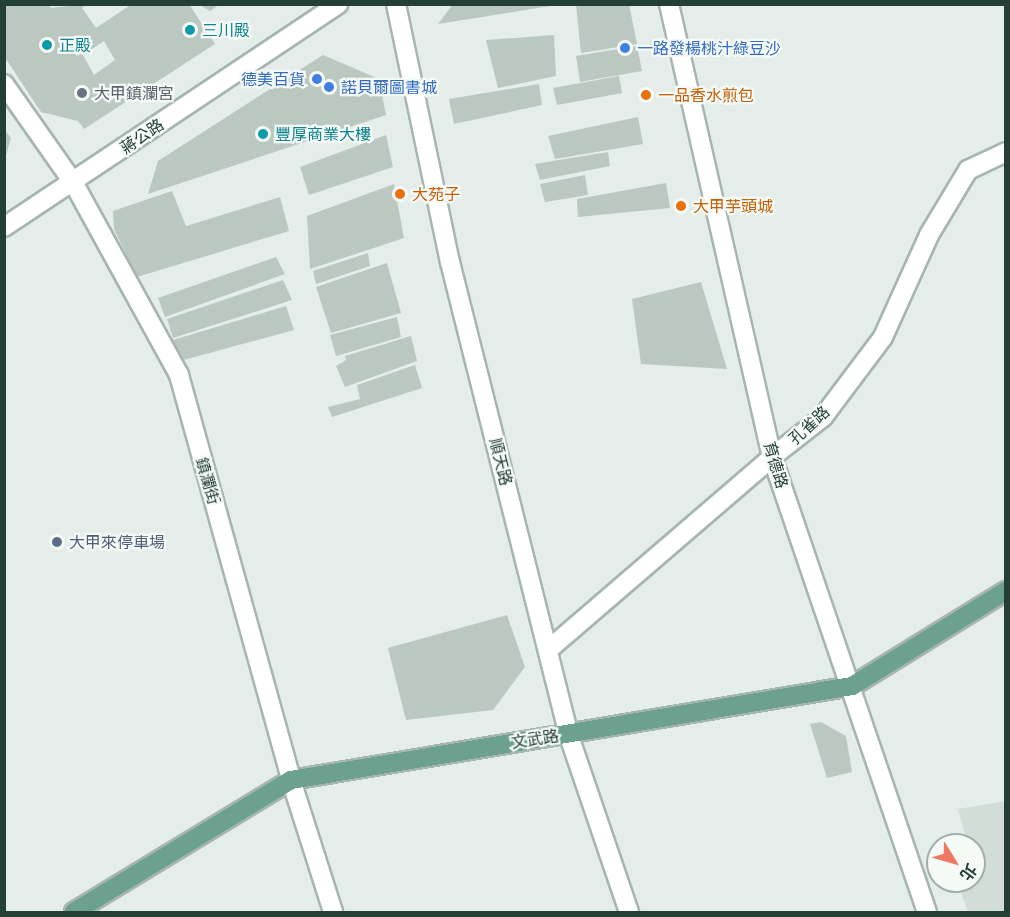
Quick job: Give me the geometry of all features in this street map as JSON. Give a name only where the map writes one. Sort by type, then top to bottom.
[{"type":"main road","name":"文武路","points":[[74,912],[291,780],[852,686],[1005,591]]},
{"type":"street","name":"蔣公路","points":[[4,227],[339,4]]},
{"type":"street","name":"順天路","points":[[396,4],[450,262],[568,734],[629,912]]},
{"type":"street","name":"育德路","points":[[669,4],[772,457],[852,686],[927,912]]},
{"type":"street","name":"鎮瀾街","points":[[4,84],[72,182],[179,375],[291,780],[333,912]]},
{"type":"street","name":"孔雀路","points":[[548,650],[772,457],[823,417],[883,337],[929,235],[968,170],[1005,152]]},
{"type":"shaded area","points":[[1005,801],[1005,912],[968,912],[961,893],[986,893],[986,833],[965,833],[958,809]]},
{"type":"building","name":"大甲鎮瀾宮","points":[[4,4],[49,4],[51,8],[86,4],[82,8],[96,28],[132,4],[189,4],[215,44],[84,129],[78,121],[41,112],[4,56]],"holes":[[[104,41],[115,60],[94,75],[83,55]]]},
{"type":"building","points":[[198,4],[220,4],[210,11]]},
{"type":"building","points":[[453,4],[550,4],[550,6],[438,24]]},
{"type":"building","points":[[576,4],[629,4],[637,44],[581,53]]},
{"type":"building","points":[[554,35],[556,76],[498,88],[486,40]]},
{"type":"building","points":[[637,46],[642,71],[580,82],[576,56]]},
{"type":"building","name":"豐厚商業大樓","points":[[323,55],[379,79],[386,115],[148,194],[158,161]]},
{"type":"building","points":[[619,76],[622,93],[557,105],[553,88]]},
{"type":"building","points":[[539,84],[542,105],[454,124],[449,99]]},
{"type":"building","points":[[638,117],[643,144],[555,159],[548,136]]},
{"type":"building","points":[[4,129],[11,138],[5,159],[4,159]]},
{"type":"building","points":[[386,135],[393,167],[309,195],[300,167]]},
{"type":"building","points":[[608,152],[610,166],[540,180],[535,164]]},
{"type":"building","points":[[585,175],[588,195],[545,202],[540,184]]},
{"type":"building","points":[[666,183],[670,208],[578,217],[577,199]]},
{"type":"building","points":[[394,184],[404,238],[310,269],[307,216]]},
{"type":"building","points":[[172,191],[186,226],[280,197],[289,231],[137,277],[114,229],[113,211]]},
{"type":"building","points":[[368,253],[370,266],[316,284],[313,271]]},
{"type":"building","points":[[276,257],[285,274],[165,317],[158,298]]},
{"type":"building","points":[[387,263],[401,313],[331,333],[316,287]]},
{"type":"building","points":[[283,280],[292,300],[173,338],[167,319]]},
{"type":"building","points":[[701,282],[727,369],[641,364],[632,299]]},
{"type":"building","points":[[286,306],[294,330],[180,361],[173,340]]},
{"type":"building","points":[[397,317],[401,337],[336,356],[330,335]]},
{"type":"building","points":[[411,336],[417,361],[345,387],[336,366],[346,360],[345,356]]},
{"type":"building","points":[[415,365],[422,388],[332,417],[328,407],[360,399],[357,385]]},
{"type":"building","points":[[507,615],[525,667],[493,710],[406,720],[388,648]]},
{"type":"building","points":[[821,722],[846,736],[852,772],[827,778],[810,724]]},
{"type":"place","name":"三川殿","points":[[190,30]]},
{"type":"place","name":"正殿","points":[[47,45]]},
{"type":"place","name":"一路發楊桃汁綠豆沙","points":[[625,48]]},
{"type":"place","name":"德美百貨","points":[[317,79]]},
{"type":"place","name":"諾貝爾圖書城","points":[[329,87]]},
{"type":"place","name":"大甲鎮瀾宮","points":[[82,93]]},
{"type":"place","name":"一品香水煎包","points":[[646,95]]},
{"type":"place","name":"豐厚商業大樓","points":[[263,134]]},
{"type":"place","name":"大苑子","points":[[400,194]]},
{"type":"place","name":"大甲芋頭城","points":[[681,206]]},
{"type":"place","name":"大甲來停車場","points":[[57,542]]}]
